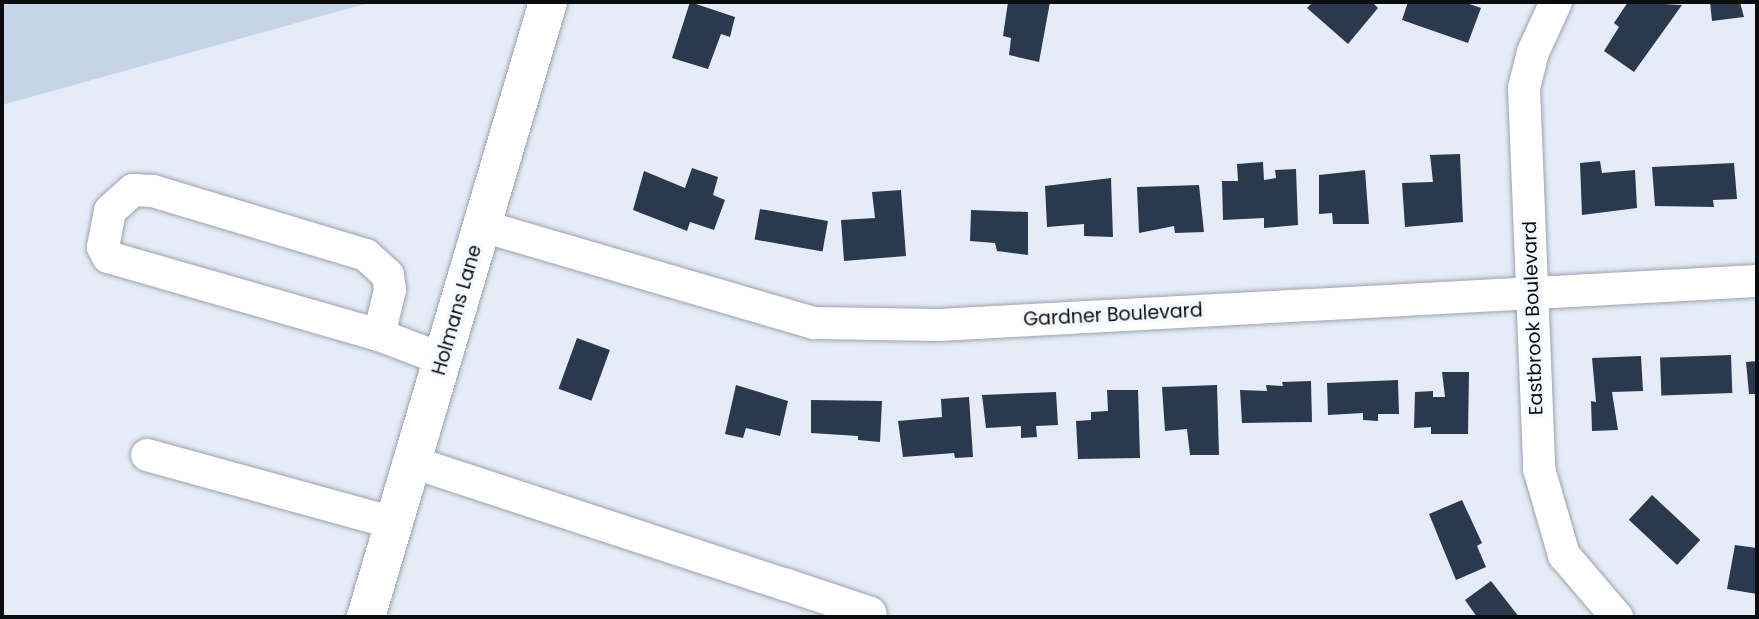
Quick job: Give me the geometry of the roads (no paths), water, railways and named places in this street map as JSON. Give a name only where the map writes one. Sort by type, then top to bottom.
[{"type":"main road","name":"Holmans Lane","points":[[366,617],[548,2]]},
{"type":"street","name":"Eastbrook Boulevard","points":[[1556,2],[1533,52],[1524,88],[1539,469],[1564,555],[1617,617]]},
{"type":"street","points":[[379,335],[390,290],[388,275],[366,255],[152,191],[133,190],[110,211],[103,247],[108,257],[379,335],[442,359]]},
{"type":"street","name":"Gardner Boulevard","points":[[482,226],[814,323],[939,325],[1757,281]]},
{"type":"street","points":[[147,455],[394,523]]},
{"type":"street","points":[[412,462],[870,613],[871,617]]}]
